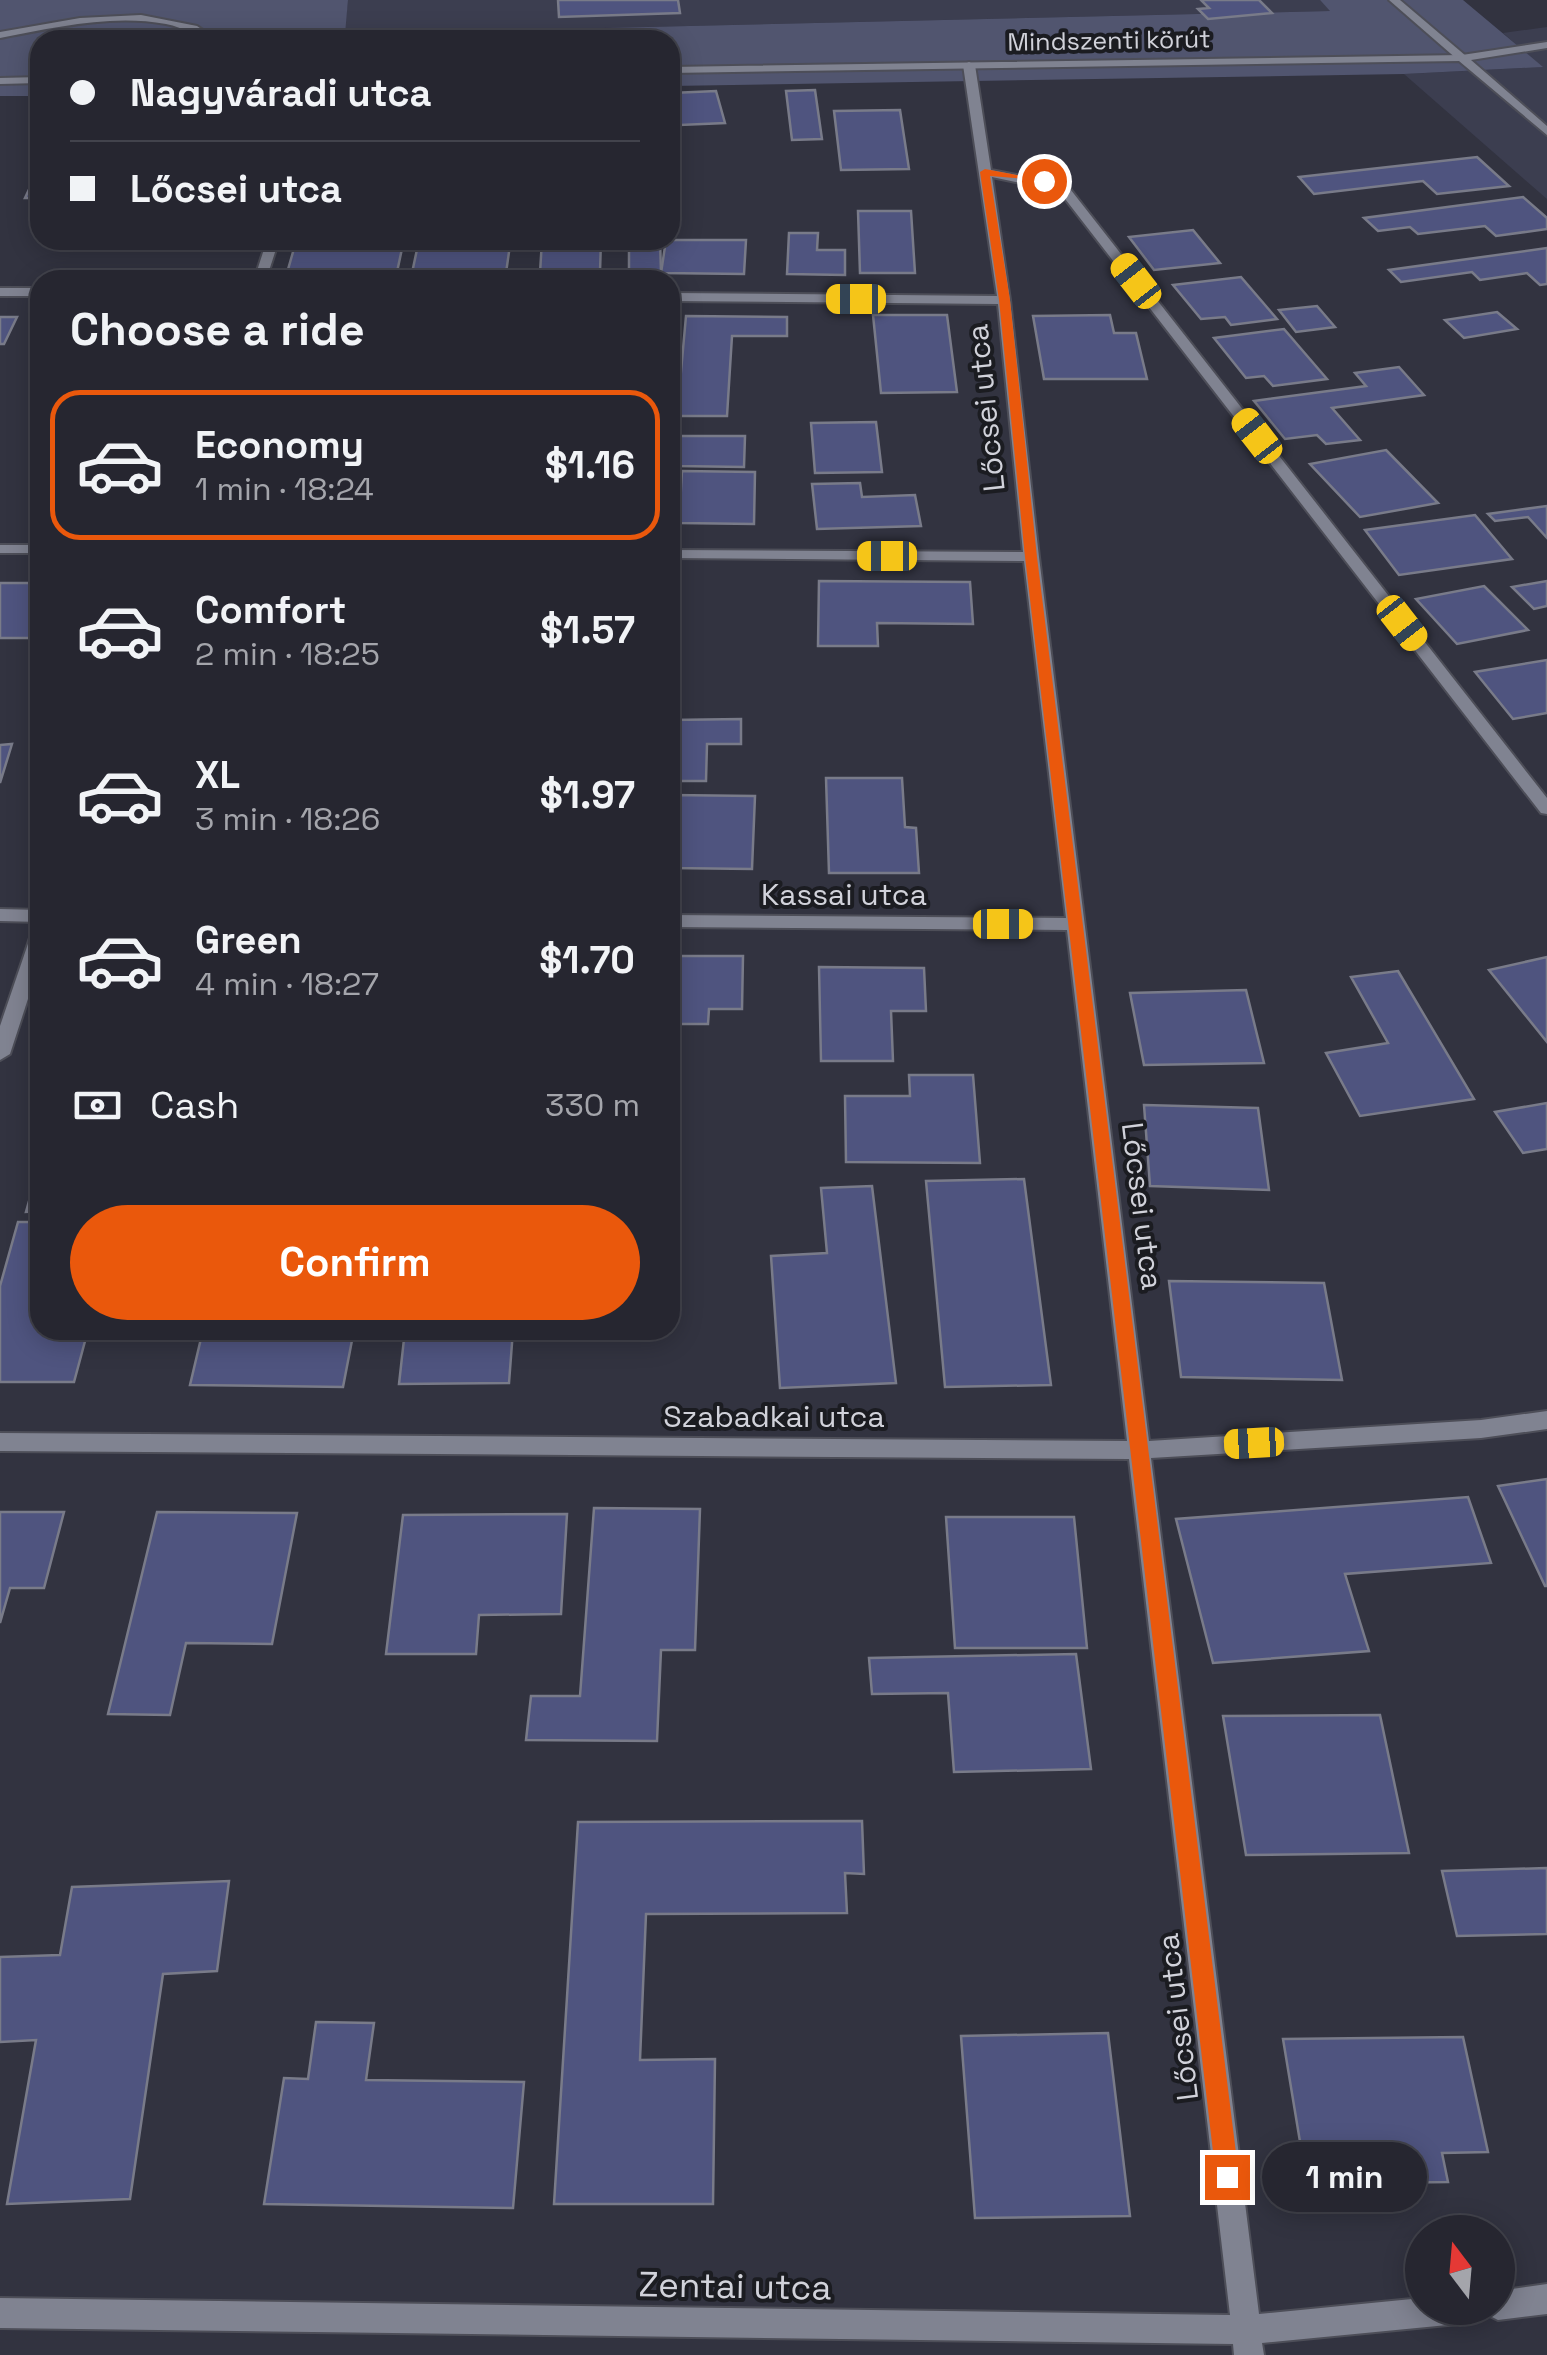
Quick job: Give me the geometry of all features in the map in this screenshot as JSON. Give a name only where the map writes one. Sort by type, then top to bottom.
[{"type":"street","points":[[1394,0],[1547,132]]},
{"type":"street","points":[[0,34],[64,16],[132,9],[183,18],[205,30]]},
{"type":"street","name":"Mindszenti körút","points":[[680,70],[1462,58],[1547,45]]},
{"type":"street","name":"Lőcsei utca","points":[[968,65],[1004,300],[1031,557],[1247,2343]]},
{"type":"street","points":[[0,81],[30,80]]},
{"type":"street","points":[[985,172],[1063,188],[1547,809]]},
{"type":"street","points":[[0,292],[30,292]]},
{"type":"street","points":[[680,298],[1004,300]]},
{"type":"street","points":[[0,549],[30,549]]},
{"type":"street","points":[[680,554],[1031,557]]},
{"type":"street","points":[[0,915],[30,916]]},
{"type":"street","name":"Kassai utca","points":[[680,921],[1076,924]]},
{"type":"street","points":[[0,1054],[30,965]]},
{"type":"street","name":"Szabadkai utca","points":[[0,1442],[1141,1450],[1482,1429],[1547,1420]]},
{"type":"street","points":[[1515,2303],[1547,2300]]},
{"type":"street","name":"Zentai utca","points":[[0,2313],[1247,2343],[1405,2318]]},
{"type":"shaded area","points":[[0,0],[348,0],[345,30],[30,30],[30,96],[0,96]]},
{"type":"shaded area","points":[[348,0],[1320,0],[1331,11],[516,30],[344,30]]},
{"type":"shaded area","points":[[1320,0],[1463,0],[1543,67],[1404,74],[680,86],[680,30],[516,30],[1330,11]]},
{"type":"shaded area","points":[[1547,27],[1547,199],[1404,74],[1541,67],[1503,33]]},
{"type":"building","points":[[558,0],[678,0],[680,13],[559,17]]},
{"type":"building","points":[[1201,0],[1259,0],[1272,13],[1208,19],[1198,9],[1209,8]]},
{"type":"building","points":[[815,90],[822,139],[792,140],[786,91]]},
{"type":"building","points":[[716,91],[725,123],[680,125],[680,93]]},
{"type":"building","points":[[900,110],[909,169],[841,170],[834,111]]},
{"type":"building","points":[[1477,157],[1509,186],[1437,194],[1423,181],[1314,194],[1299,177]]},
{"type":"building","points":[[1523,197],[1547,218],[1547,229],[1496,236],[1485,226],[1418,234],[1410,227],[1378,231],[1364,218]]},
{"type":"building","points":[[858,211],[911,211],[915,273],[860,273]]},
{"type":"building","points":[[1193,230],[1220,263],[1154,270],[1129,237]]},
{"type":"building","points":[[789,233],[818,233],[817,250],[845,250],[845,275],[787,274]]},
{"type":"building","points":[[680,240],[746,240],[744,274],[661,270],[664,250],[680,250]]},
{"type":"building","points":[[1547,248],[1547,284],[1540,285],[1527,273],[1480,280],[1472,272],[1401,282],[1389,270]]},
{"type":"building","points":[[294,250],[402,250],[397,270],[288,270]]},
{"type":"building","points":[[417,250],[509,250],[506,270],[413,270]]},
{"type":"building","points":[[541,250],[601,250],[600,270],[540,270]]},
{"type":"building","points":[[629,250],[660,250],[661,270],[629,270]]},
{"type":"building","points":[[1241,277],[1277,319],[1231,325],[1225,317],[1201,319],[1173,285]]},
{"type":"building","points":[[1317,306],[1335,327],[1296,332],[1279,310]]},
{"type":"building","points":[[1497,312],[1517,329],[1464,338],[1445,320]]},
{"type":"building","points":[[873,315],[947,315],[957,392],[881,393]]},
{"type":"building","points":[[1110,315],[1114,333],[1136,333],[1147,379],[1044,379],[1033,316]]},
{"type":"building","points":[[686,316],[787,317],[787,336],[732,336],[727,416],[680,416]]},
{"type":"building","points":[[0,317],[17,317],[4,344],[0,344]]},
{"type":"building","points":[[1284,329],[1327,379],[1273,386],[1264,376],[1246,378],[1214,338]]},
{"type":"building","points":[[1399,367],[1424,395],[1332,408],[1360,440],[1326,444],[1317,435],[1285,439],[1254,401],[1366,386],[1355,373]]},
{"type":"building","points":[[876,422],[882,472],[815,473],[811,423]]},
{"type":"building","points":[[680,436],[745,436],[744,467],[680,466]]},
{"type":"building","points":[[1386,450],[1438,503],[1360,517],[1310,464]]},
{"type":"building","points":[[682,471],[755,472],[754,524],[680,523]]},
{"type":"building","points":[[860,483],[862,497],[915,495],[921,526],[817,529],[812,484]]},
{"type":"building","points":[[1547,506],[1547,538],[1528,517],[1495,521],[1488,514]]},
{"type":"building","points":[[1475,515],[1512,559],[1399,575],[1365,530]]},
{"type":"building","points":[[819,581],[970,582],[973,624],[877,623],[878,646],[818,646]]},
{"type":"building","points":[[1547,581],[1547,606],[1534,609],[1512,587]]},
{"type":"building","points":[[0,583],[30,583],[30,638],[0,638]]},
{"type":"building","points":[[1484,586],[1528,630],[1457,644],[1416,599]]},
{"type":"building","points":[[1547,660],[1547,713],[1513,719],[1475,672]]},
{"type":"building","points":[[741,719],[741,744],[707,744],[706,781],[680,781],[680,720]]},
{"type":"building","points":[[12,744],[0,783],[0,745]]},
{"type":"building","points":[[826,778],[902,778],[905,827],[916,828],[919,873],[829,873]]},
{"type":"building","points":[[680,795],[755,796],[752,869],[680,868]]},
{"type":"building","points":[[680,956],[743,956],[742,1009],[709,1009],[708,1024],[680,1024]]},
{"type":"building","points":[[1547,957],[1547,1042],[1489,970]]},
{"type":"building","points":[[819,967],[924,968],[926,1011],[891,1011],[893,1061],[821,1061]]},
{"type":"building","points":[[1398,971],[1474,1099],[1360,1116],[1326,1053],[1388,1043],[1351,977]]},
{"type":"building","points":[[1246,990],[1264,1063],[1144,1065],[1130,993]]},
{"type":"building","points":[[909,1075],[973,1075],[980,1163],[846,1162],[845,1096],[910,1096]]},
{"type":"building","points":[[1547,1103],[1547,1149],[1523,1153],[1495,1112]]},
{"type":"building","points":[[1144,1105],[1258,1108],[1269,1190],[1150,1186]]},
{"type":"building","points":[[1024,1179],[1051,1385],[945,1387],[926,1181]]},
{"type":"building","points":[[872,1186],[896,1383],[780,1388],[771,1256],[827,1253],[821,1188]]},
{"type":"building","points":[[18,1222],[30,1222],[30,1340],[85,1340],[74,1382],[0,1382],[0,1286]]},
{"type":"building","points":[[1169,1281],[1324,1283],[1342,1380],[1181,1377]]},
{"type":"building","points":[[201,1340],[352,1340],[343,1387],[190,1385]]},
{"type":"building","points":[[404,1340],[512,1340],[509,1383],[399,1384]]},
{"type":"building","points":[[1547,1479],[1547,1586],[1545,1586],[1498,1486]]},
{"type":"building","points":[[1468,1497],[1491,1563],[1345,1574],[1369,1651],[1213,1663],[1176,1519]]},
{"type":"building","points":[[594,1508],[700,1509],[695,1650],[661,1650],[657,1741],[526,1740],[531,1696],[580,1696]]},
{"type":"building","points":[[0,1512],[64,1512],[44,1588],[10,1588],[0,1623]]},
{"type":"building","points":[[157,1512],[297,1513],[272,1644],[186,1643],[170,1715],[108,1714]]},
{"type":"building","points":[[567,1514],[561,1614],[479,1615],[476,1654],[386,1654],[403,1515]]},
{"type":"building","points":[[946,1517],[1074,1517],[1087,1648],[955,1648]]},
{"type":"building","points":[[1076,1654],[1091,1769],[954,1772],[948,1693],[872,1694],[869,1658]]},
{"type":"building","points":[[1380,1715],[1409,1853],[1246,1855],[1223,1716]]},
{"type":"building","points":[[862,1821],[864,1874],[845,1873],[847,1913],[646,1914],[640,2060],[715,2059],[713,2204],[554,2204],[578,1822]]},
{"type":"building","points":[[1547,1868],[1547,1934],[1457,1936],[1442,1871]]},
{"type":"building","points":[[229,1881],[217,1971],[163,1974],[130,2199],[7,2204],[36,2040],[0,2042],[0,1957],[60,1955],[72,1887]]},
{"type":"building","points":[[316,2022],[374,2023],[366,2080],[524,2082],[513,2208],[264,2204],[284,2078],[308,2079]]},
{"type":"building","points":[[1108,2033],[1130,2216],[975,2218],[961,2036]]},
{"type":"building","points":[[1463,2037],[1488,2152],[1442,2153],[1448,2182],[1307,2184],[1283,2039]]},
{"type":"route","points":[[1044,181],[985,172],[1004,300],[1031,557],[1227,2177]]}]
